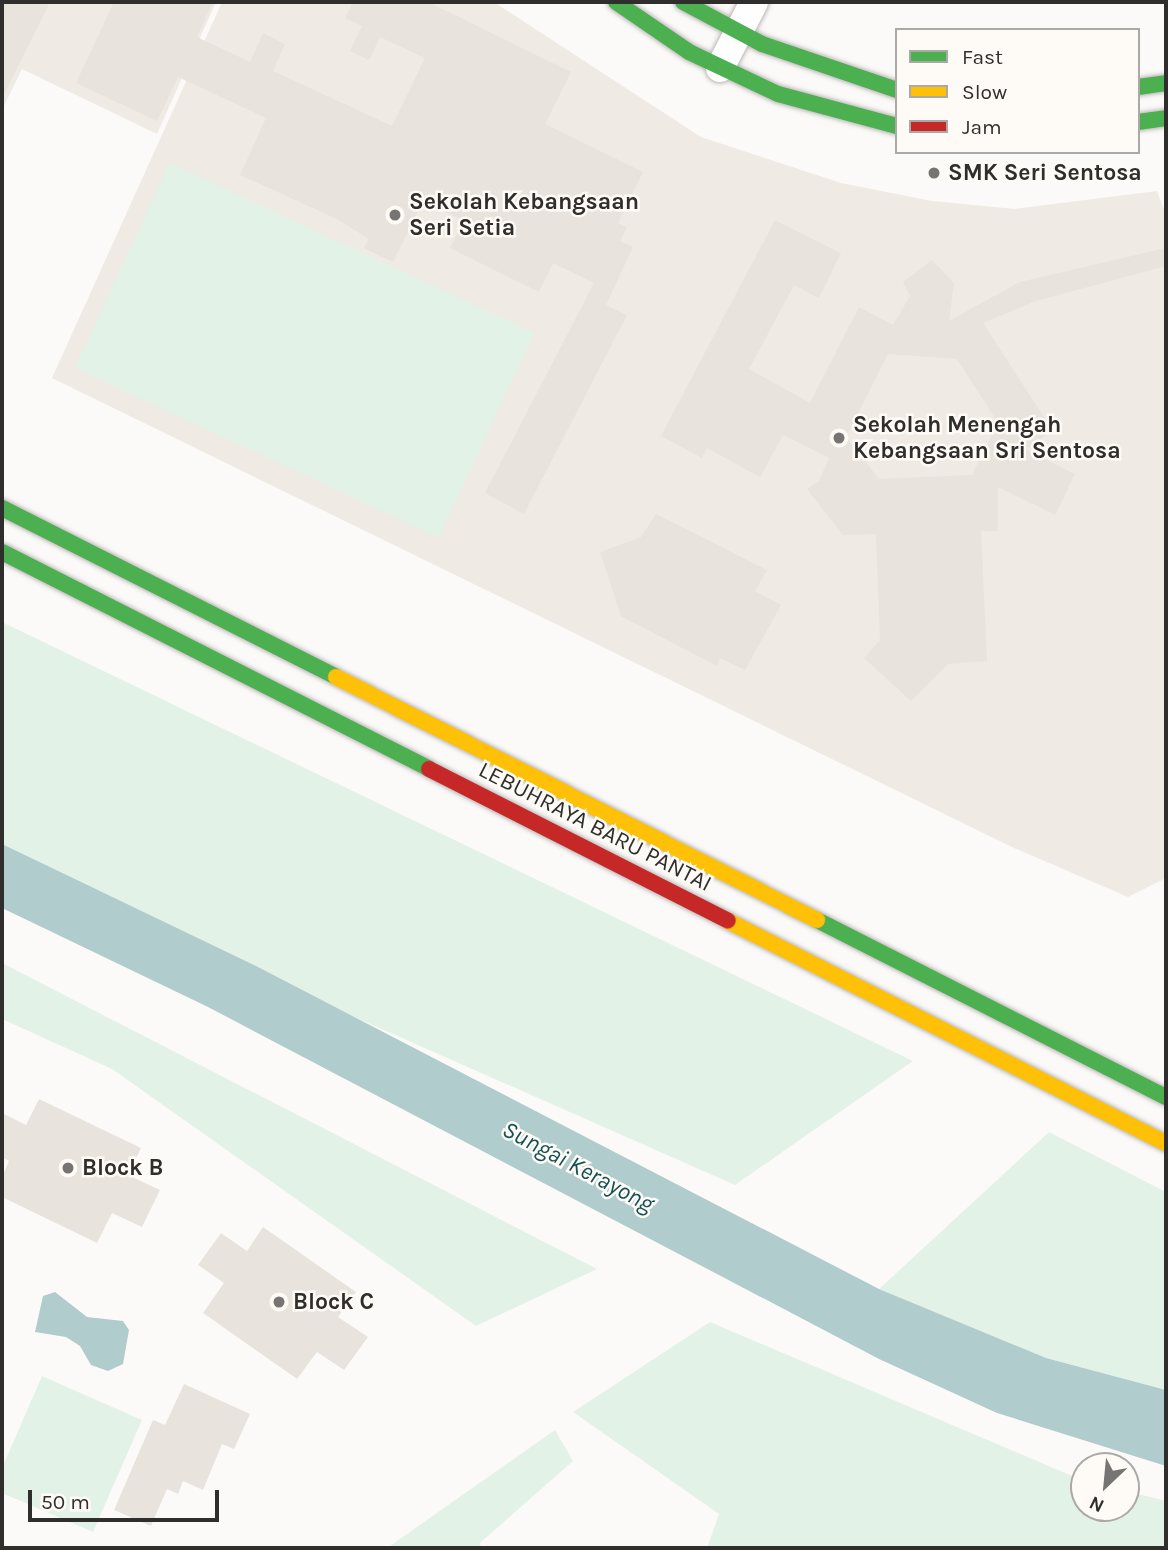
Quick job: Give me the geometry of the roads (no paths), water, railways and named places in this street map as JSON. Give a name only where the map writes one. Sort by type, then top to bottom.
[{"type":"main road","points":[[616,2],[689,52],[778,94],[895,125]]},
{"type":"main road","points":[[683,2],[711,10],[739,32],[895,89]]},
{"type":"main road","points":[[1140,87],[1166,83]]},
{"type":"main road","points":[[1140,122],[1166,118]]},
{"type":"main road","name":"LEBUHRAYA BARU PANTAI","points":[[2,508],[1166,1097]]},
{"type":"main road","name":"LEBUHRAYA BARU PANTAI","points":[[2,552],[1166,1143]]},
{"type":"street","points":[[720,68],[754,2]]},
{"type":"street","points":[[689,52],[711,10]]},
{"type":"water","name":"Sungai Kerayong","points":[[2,844],[256,966],[879,1289],[1046,1358],[1166,1390],[1166,1466],[1140,1458],[1140,1452],[1121,1452],[997,1413],[879,1359],[208,1007],[2,908]]},
{"type":"water","points":[[55,1292],[87,1317],[123,1321],[129,1330],[123,1364],[108,1371],[91,1365],[80,1346],[66,1337],[35,1332],[43,1296]]},
{"type":"place","name":"SMK Seri Sentosa","points":[[934,173]]},
{"type":"place","name":"Sekolah Kebangsaan Seri Setia","points":[[395,215]]},
{"type":"place","name":"Sekolah Menengah Kebangsaan Sri Sentosa","points":[[839,438]]},
{"type":"place","name":"Block B","points":[[68,1168]]},
{"type":"place","name":"Block C","points":[[279,1302]]}]
